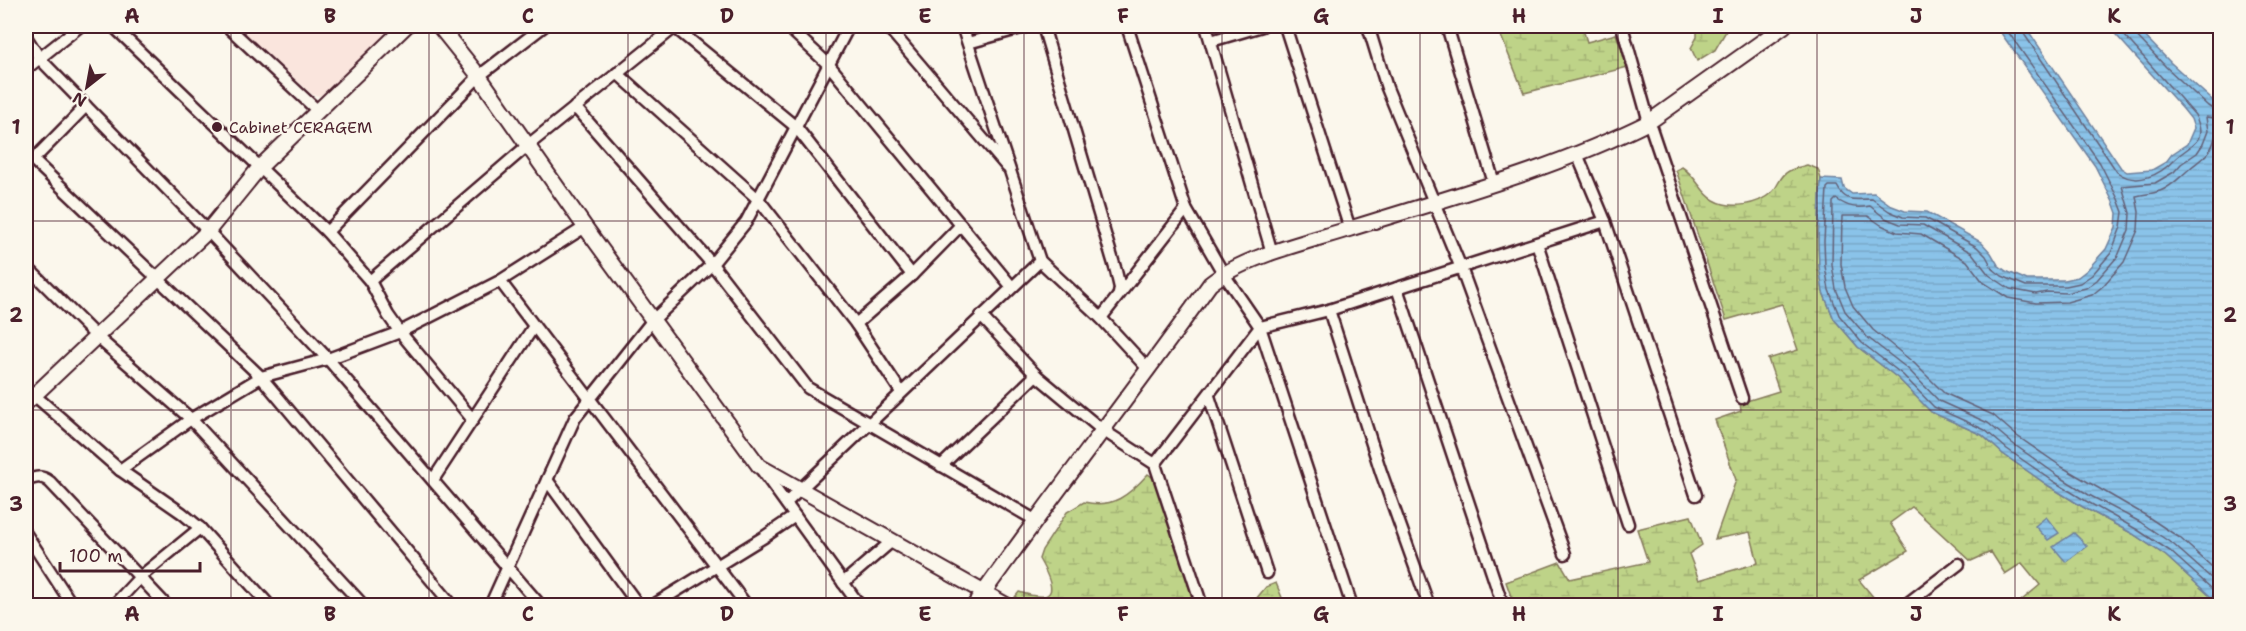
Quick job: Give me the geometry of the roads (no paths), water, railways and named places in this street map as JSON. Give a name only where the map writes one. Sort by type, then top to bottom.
[{"type":"street","points":[[26,69],[80,26]]},
{"type":"street","points":[[227,26],[318,111]]},
{"type":"street","points":[[270,606],[200,528],[120,470],[28,395],[98,337],[208,231],[260,167],[406,26]]},
{"type":"street","points":[[439,26],[479,76],[652,321],[860,606]]},
{"type":"street","points":[[327,232],[479,76],[544,26]]},
{"type":"street","points":[[370,281],[527,146],[674,26],[796,127],[912,275]]},
{"type":"street","points":[[787,26],[830,65],[1012,287]]},
{"type":"street","points":[[490,606],[575,418],[652,321],[712,264],[746,222],[849,26]]},
{"type":"street","points":[[887,26],[1011,172]]},
{"type":"street","points":[[962,26],[1040,261],[1101,318],[1149,370]]},
{"type":"street","points":[[968,43],[1028,26]]},
{"type":"street","points":[[1043,26],[1116,271],[1119,294]]},
{"type":"street","points":[[1127,26],[1186,209],[1223,273],[1260,327],[1352,606]]},
{"type":"street","points":[[1206,26],[1272,253]]},
{"type":"street","points":[[1211,41],[1262,26]]},
{"type":"street","points":[[1285,26],[1350,229]]},
{"type":"street","points":[[1368,26],[1387,88],[1461,268],[1565,554]]},
{"type":"street","points":[[1447,26],[1494,183]]},
{"type":"street","points":[[1622,26],[1649,122],[1742,398]]},
{"type":"street","points":[[974,606],[1101,429],[1149,370],[1210,284],[1223,273],[1272,253],[1578,154],[1649,122],[1784,26]]},
{"type":"street","points":[[119,28],[327,232],[370,281],[400,332],[473,420]]},
{"type":"street","points":[[26,37],[40,59],[208,231],[327,359],[540,606]]},
{"type":"street","points":[[617,73],[759,200],[856,324],[901,392]]},
{"type":"street","points":[[86,106],[33,160],[261,377],[453,606]]},
{"type":"street","points":[[575,108],[712,264],[808,388],[1035,520]]},
{"type":"street","points":[[1578,154],[1605,221],[1696,495]]},
{"type":"street","points":[[1101,318],[1186,209]]},
{"type":"street","points":[[1155,464],[1260,327],[1329,310],[1605,221]]},
{"type":"street","points":[[856,324],[912,275],[961,225]]},
{"type":"street","points":[[120,470],[191,419],[261,377],[327,359],[400,332],[500,281],[585,227]]},
{"type":"street","points":[[1537,243],[1628,524]]},
{"type":"street","points":[[786,503],[1040,261]]},
{"type":"street","points":[[26,266],[98,337],[191,419],[364,606]]},
{"type":"street","points":[[500,281],[747,606]]},
{"type":"street","points":[[1397,288],[1503,606]]},
{"type":"street","points":[[1329,310],[1381,472],[1429,606]]},
{"type":"street","points":[[981,316],[1036,375],[1101,429],[1155,464],[1202,606]]},
{"type":"street","points":[[433,480],[534,326]]},
{"type":"street","points":[[940,466],[1036,375]]},
{"type":"street","points":[[1209,396],[1267,573]]},
{"type":"street","points":[[759,466],[1008,606]]},
{"type":"street","points":[[26,481],[34,477],[43,477],[50,482],[167,606]]},
{"type":"street","points":[[547,480],[639,606]]},
{"type":"street","points":[[652,606],[795,516]]},
{"type":"street","points":[[113,606],[140,577],[200,528]]},
{"type":"street","points":[[26,534],[73,606]]},
{"type":"street","points":[[843,583],[892,541]]},
{"type":"street","points":[[1904,606],[1959,564]]},
{"type":"water","points":[[1996,26],[2025,26],[2121,168],[2127,172],[2152,170],[2166,162],[2172,154],[2187,144],[2194,128],[2191,119],[2183,109],[2108,26],[2135,26],[2171,63],[2220,107],[2220,605],[2166,556],[2133,534],[2049,486],[2003,454],[1982,435],[1931,412],[1899,379],[1858,347],[1834,319],[1823,292],[1818,241],[1821,179],[1842,180],[1844,188],[1852,194],[1874,193],[1892,206],[1905,211],[1927,212],[1981,242],[1998,265],[2027,280],[2065,280],[2078,277],[2106,249],[2116,227],[2117,213],[2113,202],[2095,166]]},
{"type":"water","points":[[2046,517],[2059,533],[2048,540],[2035,526]]},
{"type":"water","points":[[2074,533],[2087,546],[2066,562],[2053,547]]},
{"type":"place","name":"Cabinet CERAGEM","points":[[217,127]]}]
